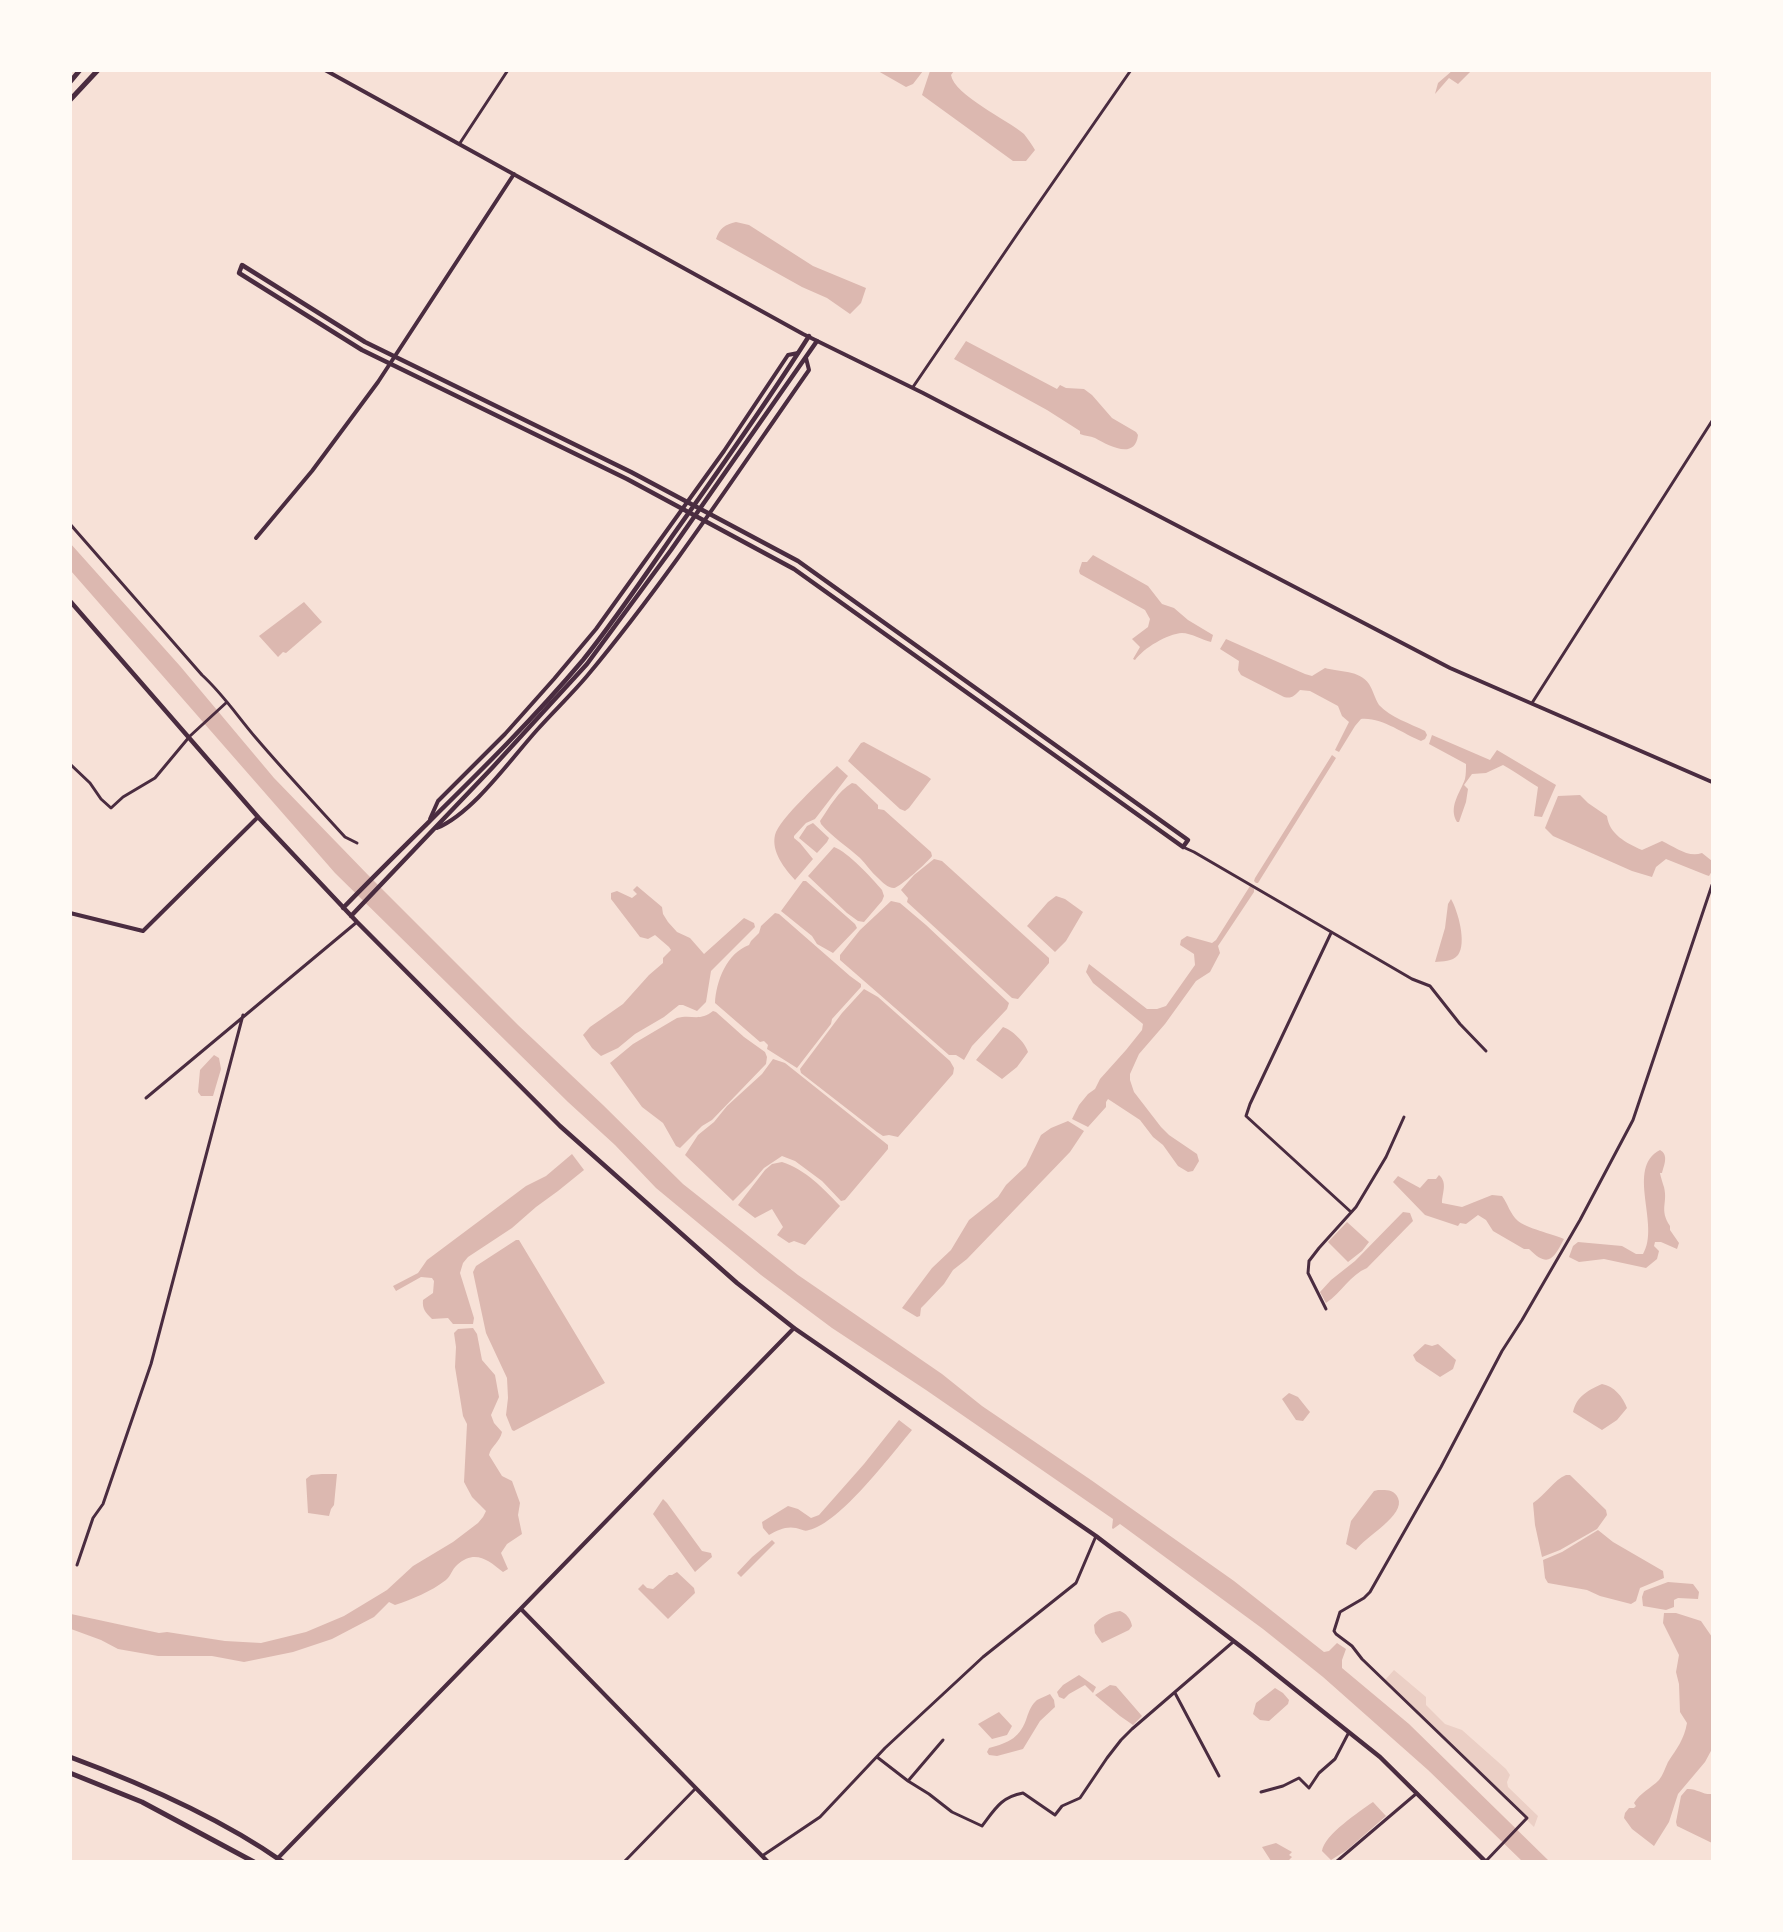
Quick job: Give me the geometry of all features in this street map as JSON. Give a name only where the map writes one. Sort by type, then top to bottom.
[{"type":"main road","points":[[70,82],[80,70]]},
{"type":"main road","points":[[70,100],[98,70]]},
{"type":"main road","points":[[242,265],[365,342],[395,357],[631,472],[798,561],[1188,840],[1183,848],[794,569],[627,479],[362,350],[238,273],[242,265]]},
{"type":"main road","points":[[344,908],[429,824],[584,658],[774,391],[808,336]]},
{"type":"main road","points":[[351,916],[587,664],[818,341]]},
{"type":"main road","points":[[70,601],[190,736],[258,817],[351,916],[560,1126],[737,1283],[794,1328],[1096,1536],[1349,1731],[1380,1756],[1486,1861]]},
{"type":"main road","points":[[70,1757],[149,1788],[191,1809],[279,1860]]},
{"type":"main road","points":[[70,1773],[141,1802],[254,1862]]},
{"type":"street","points":[[325,70],[808,336],[913,387],[1450,668],[1713,782]]},
{"type":"street","points":[[460,143],[507,70]]},
{"type":"street","points":[[913,387],[1131,70]]},
{"type":"street","points":[[256,538],[338,438],[395,357],[514,174]]},
{"type":"street","points":[[429,824],[438,801],[505,734],[591,636],[724,451],[788,355],[799,352]]},
{"type":"street","points":[[434,829],[461,814],[585,679],[704,520],[808,370],[806,358]]},
{"type":"street","points":[[1532,703],[1713,421]]},
{"type":"street","points":[[70,524],[227,702],[274,759],[345,837],[357,843]]},
{"type":"street","points":[[70,764],[90,783],[100,799],[111,808],[123,797],[155,778],[190,736],[227,702]]},
{"type":"street","points":[[70,913],[143,931],[258,817]]},
{"type":"street","points":[[1183,848],[1194,852],[1412,980],[1430,986],[1460,1024],[1486,1051]]},
{"type":"street","points":[[1486,1861],[1527,1818],[1334,1631],[1340,1612],[1370,1592],[1441,1467],[1502,1351],[1547,1278],[1621,1146],[1633,1120],[1713,885]]},
{"type":"street","points":[[146,1098],[357,922]]},
{"type":"street","points":[[1331,933],[1246,1116],[1351,1212]]},
{"type":"street","points":[[77,1565],[93,1518],[103,1504],[151,1364],[243,1015]]},
{"type":"street","points":[[1326,1309],[1308,1273],[1309,1261],[1356,1207],[1386,1157],[1404,1117]]},
{"type":"street","points":[[279,1860],[794,1328]]},
{"type":"street","points":[[762,1856],[820,1817],[877,1757],[983,1657],[1076,1583],[1096,1536]]},
{"type":"street","points":[[522,1610],[768,1862]]},
{"type":"street","points":[[877,1757],[952,1812],[982,1826],[1004,1799],[1023,1793],[1055,1815],[1062,1806],[1080,1798],[1120,1740],[1234,1641]]},
{"type":"street","points":[[1175,1692],[1219,1776]]},
{"type":"street","points":[[1261,1792],[1283,1786],[1299,1778],[1309,1788],[1319,1773],[1335,1759],[1349,1731]]},
{"type":"street","points":[[908,1781],[943,1740]]},
{"type":"street","points":[[624,1862],[696,1788]]},
{"type":"street","points":[[1336,1862],[1417,1793]]},
{"type":"shaded area","points":[[1453,70],[1471,71],[1458,84],[1449,78],[1435,94],[1438,83]]},
{"type":"shaded area","points":[[878,71],[923,71],[913,84],[906,87]]},
{"type":"shaded area","points":[[930,71],[954,71],[951,75],[961,91],[1024,134],[1035,150],[1026,161],[1013,161],[922,95]]},
{"type":"shaded area","points":[[736,222],[749,225],[813,266],[866,288],[861,303],[850,314],[827,298],[802,287],[716,239],[723,227]]},
{"type":"shaded area","points":[[966,341],[1057,389],[1060,385],[1066,388],[1084,389],[1112,418],[1136,432],[1138,435],[1136,443],[1127,449],[1120,449],[1080,434],[1080,431],[1047,410],[954,359]]},
{"type":"shaded area","points":[[70,543],[180,666],[274,778],[518,1025],[683,1184],[798,1275],[1234,1581],[1324,1652],[1329,1651],[1337,1643],[1346,1649],[1342,1668],[1409,1724],[1549,1861],[1522,1861],[1428,1770],[1323,1677],[1263,1629],[1120,1524],[1113,1529],[1113,1519],[832,1328],[761,1275],[656,1188],[615,1145],[568,1102],[335,873],[71,571]]},
{"type":"shaded area","points":[[1093,555],[1148,586],[1162,604],[1174,608],[1188,620],[1213,635],[1211,642],[1189,634],[1176,634],[1156,642],[1135,660],[1133,659],[1140,647],[1132,639],[1148,627],[1150,619],[1145,610],[1080,574],[1082,562],[1087,562]]},
{"type":"shaded area","points":[[304,602],[322,622],[286,653],[283,652],[278,657],[259,636]]},
{"type":"shaded area","points":[[1226,639],[1312,676],[1325,668],[1360,676],[1369,684],[1379,705],[1395,717],[1425,731],[1427,735],[1421,741],[1384,723],[1361,719],[1339,752],[1335,750],[1349,722],[1342,716],[1338,706],[1310,691],[1300,690],[1289,698],[1284,697],[1241,675],[1238,670],[1239,661],[1220,649]]},
{"type":"shaded area","points":[[1432,735],[1490,760],[1497,750],[1556,785],[1542,817],[1534,816],[1538,787],[1503,765],[1486,773],[1472,774],[1464,785],[1468,789],[1466,802],[1459,822],[1457,822],[1454,805],[1465,779],[1466,764],[1429,744]]},
{"type":"shaded area","points":[[864,742],[931,779],[905,811],[848,761]]},
{"type":"shaded area","points":[[1332,755],[1336,758],[1256,883],[1255,878]]},
{"type":"shaded area","points":[[837,766],[848,776],[815,819],[806,823],[794,836],[813,859],[795,880],[777,854],[775,835],[784,819]]},
{"type":"shaded area","points":[[852,783],[856,784],[878,805],[878,809],[884,810],[931,852],[930,859],[897,887],[892,888],[883,883],[860,858],[821,824],[820,821],[834,800]]},
{"type":"shaded area","points":[[1580,795],[1607,816],[1611,828],[1619,837],[1642,850],[1662,841],[1687,853],[1702,853],[1712,861],[1712,871],[1709,876],[1666,859],[1656,867],[1652,877],[1632,871],[1553,836],[1545,828],[1558,796]]},
{"type":"shaded area","points":[[813,823],[829,838],[817,853],[799,838],[807,826]]},
{"type":"shaded area","points":[[834,847],[853,860],[882,890],[884,896],[882,901],[864,922],[858,921],[847,913],[808,876]]},
{"type":"shaded area","points":[[934,859],[942,861],[1049,958],[1049,963],[1018,999],[1012,998],[907,902],[908,898],[901,890],[914,875]]},
{"type":"shaded area","points":[[803,881],[806,881],[857,928],[833,953],[817,944],[812,936],[781,911]]},
{"type":"shaded area","points":[[637,886],[662,907],[663,914],[677,932],[690,938],[704,954],[744,918],[754,923],[755,927],[711,971],[706,1002],[697,1011],[679,1005],[618,1048],[601,1056],[583,1035],[590,1027],[623,1004],[663,963],[663,958],[671,950],[655,935],[648,939],[640,937],[611,899],[611,893],[617,891],[632,898],[637,894],[633,890]]},
{"type":"shaded area","points":[[1250,886],[1254,892],[1218,946],[1220,953],[1210,972],[1196,981],[1165,1024],[1139,1054],[1130,1074],[1134,1092],[1161,1127],[1197,1154],[1199,1161],[1193,1171],[1188,1172],[1178,1166],[1163,1145],[1153,1137],[1140,1120],[1108,1099],[1106,1107],[1088,1127],[1072,1119],[1079,1105],[1095,1089],[1100,1079],[1142,1030],[1143,1024],[1093,983],[1086,972],[1089,964],[1147,1009],[1166,1006],[1195,965],[1194,954],[1180,945],[1181,940],[1187,936],[1212,943],[1216,940]]},
{"type":"shaded area","points":[[1056,896],[1065,899],[1083,912],[1066,941],[1055,952],[1027,926]]},
{"type":"shaded area","points":[[1451,899],[1462,935],[1461,950],[1453,959],[1435,962],[1445,928],[1448,904]]},
{"type":"shaded area","points":[[891,901],[900,903],[926,925],[1009,1003],[1007,1009],[972,1046],[964,1060],[956,1055],[949,1055],[840,960],[840,955],[860,930]]},
{"type":"shaded area","points":[[775,913],[861,984],[861,987],[832,1019],[831,1024],[797,1068],[767,1049],[768,1045],[764,1041],[760,1042],[715,1003],[720,977],[729,961],[741,949],[749,945],[759,933],[761,926]]},
{"type":"shaded area","points":[[864,989],[878,997],[950,1061],[954,1068],[953,1074],[898,1137],[883,1136],[877,1132],[801,1073],[800,1069],[842,1013]]},
{"type":"shaded area","points":[[713,1011],[765,1052],[766,1064],[712,1120],[702,1126],[680,1148],[676,1146],[663,1123],[642,1107],[610,1063],[633,1044],[677,1018],[699,1017]]},
{"type":"shaded area","points":[[1003,1027],[1018,1037],[1028,1052],[1017,1067],[1002,1079],[976,1060]]},
{"type":"shaded area","points":[[214,1055],[219,1058],[221,1069],[213,1096],[201,1096],[198,1092],[200,1070]]},
{"type":"shaded area","points":[[773,1059],[785,1063],[888,1145],[888,1149],[845,1200],[841,1201],[822,1181],[795,1161],[782,1156],[764,1168],[733,1201],[685,1155],[698,1135],[762,1074]]},
{"type":"shaded area","points":[[1068,1121],[1084,1131],[1070,1152],[967,1259],[953,1270],[944,1284],[921,1308],[920,1316],[917,1317],[902,1308],[932,1268],[951,1250],[969,1220],[998,1197],[1006,1185],[1026,1166],[1041,1135]]},
{"type":"shaded area","points":[[1660,1150],[1665,1157],[1665,1164],[1660,1173],[1665,1193],[1664,1211],[1670,1230],[1679,1243],[1677,1249],[1661,1242],[1655,1242],[1654,1246],[1659,1251],[1657,1259],[1646,1268],[1604,1259],[1579,1262],[1569,1257],[1573,1246],[1578,1242],[1622,1246],[1636,1254],[1643,1254],[1648,1228],[1645,1170],[1650,1158]]},
{"type":"shaded area","points":[[572,1154],[584,1170],[512,1228],[468,1257],[463,1263],[460,1273],[474,1318],[473,1324],[453,1324],[448,1318],[432,1319],[428,1315],[423,1300],[433,1293],[432,1278],[421,1277],[396,1291],[393,1286],[418,1273],[427,1260],[526,1186],[546,1176]]},
{"type":"shaded area","points":[[782,1162],[799,1169],[821,1186],[840,1206],[805,1245],[794,1241],[789,1243],[777,1235],[783,1227],[772,1209],[755,1218],[738,1205],[765,1170],[772,1164]]},
{"type":"shaded area","points":[[1439,1175],[1444,1185],[1442,1203],[1462,1207],[1492,1195],[1502,1196],[1513,1215],[1522,1224],[1564,1239],[1557,1252],[1550,1259],[1541,1258],[1529,1249],[1524,1249],[1493,1231],[1486,1220],[1478,1215],[1466,1224],[1460,1223],[1458,1226],[1425,1215],[1393,1182],[1398,1176],[1420,1188],[1428,1179],[1436,1179]]},
{"type":"shaded area","points":[[1403,1212],[1410,1213],[1413,1221],[1367,1268],[1356,1275],[1326,1303],[1320,1292],[1355,1261]]},
{"type":"shaded area","points":[[1347,1222],[1369,1242],[1348,1262],[1328,1242]]},
{"type":"shaded area","points":[[519,1240],[605,1383],[514,1431],[506,1415],[507,1378],[486,1333],[473,1272],[476,1266]]},
{"type":"shaded area","points":[[473,1328],[477,1334],[482,1360],[495,1375],[499,1397],[491,1415],[494,1423],[502,1432],[489,1455],[502,1476],[512,1481],[520,1503],[518,1515],[522,1534],[507,1544],[501,1553],[508,1569],[503,1572],[481,1558],[464,1560],[454,1568],[448,1578],[434,1588],[395,1605],[389,1602],[374,1617],[332,1639],[293,1652],[244,1662],[212,1656],[158,1656],[118,1649],[71,1629],[71,1614],[159,1633],[261,1643],[306,1632],[344,1616],[387,1590],[413,1566],[453,1542],[478,1523],[486,1511],[472,1497],[464,1482],[467,1424],[463,1416],[455,1367],[454,1333],[458,1329]]},
{"type":"shaded area","points":[[1425,1344],[1432,1346],[1438,1344],[1456,1360],[1453,1369],[1440,1377],[1416,1361],[1413,1355]]},
{"type":"shaded area","points":[[1602,1384],[1618,1393],[1627,1408],[1617,1420],[1602,1430],[1573,1412],[1583,1395]]},
{"type":"shaded area","points":[[1289,1393],[1298,1397],[1310,1412],[1303,1421],[1296,1420],[1282,1399]]},
{"type":"shaded area","points":[[899,1420],[912,1430],[864,1487],[835,1515],[807,1531],[789,1528],[769,1535],[763,1528],[762,1522],[788,1506],[798,1509],[811,1518],[819,1515]]},
{"type":"shaded area","points":[[337,1474],[334,1505],[329,1516],[308,1513],[306,1479],[311,1475]]},
{"type":"shaded area","points":[[1570,1475],[1606,1510],[1607,1515],[1597,1529],[1560,1550],[1542,1557],[1533,1503],[1557,1480]]},
{"type":"shaded area","points":[[1374,1491],[1394,1493],[1399,1505],[1391,1518],[1356,1550],[1346,1544],[1351,1521]]},
{"type":"shaded area","points":[[663,1499],[702,1551],[711,1553],[712,1557],[695,1572],[653,1514]]},
{"type":"shaded area","points":[[1598,1530],[1613,1542],[1663,1571],[1664,1578],[1640,1588],[1636,1601],[1631,1604],[1587,1590],[1548,1583],[1545,1578],[1543,1560],[1562,1552]]},
{"type":"shaded area","points":[[772,1540],[775,1543],[741,1577],[737,1573]]},
{"type":"shaded area","points":[[677,1572],[694,1588],[695,1593],[668,1619],[638,1589],[643,1584],[653,1589],[669,1575]]},
{"type":"shaded area","points":[[1668,1582],[1693,1584],[1699,1592],[1698,1599],[1678,1598],[1674,1600],[1674,1607],[1666,1610],[1643,1606],[1644,1591]]},
{"type":"shaded area","points":[[1120,1611],[1128,1617],[1132,1626],[1129,1630],[1102,1643],[1095,1633],[1094,1625],[1106,1615]]},
{"type":"shaded area","points":[[1664,1613],[1676,1613],[1701,1621],[1712,1637],[1712,1749],[1705,1762],[1678,1794],[1669,1822],[1654,1846],[1632,1829],[1624,1818],[1629,1808],[1636,1806],[1634,1803],[1639,1796],[1660,1778],[1686,1729],[1687,1723],[1680,1712],[1676,1672],[1679,1655],[1663,1623]]},
{"type":"shaded area","points":[[1394,1670],[1426,1697],[1426,1705],[1445,1724],[1462,1730],[1506,1769],[1510,1775],[1507,1782],[1508,1787],[1538,1816],[1534,1827],[1385,1680]]},
{"type":"shaded area","points":[[1079,1675],[1096,1687],[1093,1693],[1085,1685],[1064,1699],[1059,1697],[1057,1692],[1063,1685]]},
{"type":"shaded area","points":[[1110,1685],[1116,1686],[1142,1716],[1133,1725],[1095,1695]]},
{"type":"shaded area","points":[[1275,1688],[1289,1700],[1288,1704],[1269,1721],[1260,1720],[1253,1714],[1256,1703]]},
{"type":"shaded area","points":[[1050,1694],[1055,1707],[1040,1721],[1023,1749],[997,1756],[989,1755],[987,1752],[989,1748],[1003,1744],[1018,1734],[1034,1703]]},
{"type":"shaded area","points":[[999,1712],[1012,1726],[1007,1735],[992,1739],[978,1724]]},
{"type":"shaded area","points":[[1687,1789],[1712,1794],[1712,1843],[1677,1826],[1681,1796]]},
{"type":"shaded area","points":[[1373,1802],[1386,1816],[1347,1850],[1331,1860],[1322,1851],[1329,1838],[1343,1824]]},
{"type":"shaded area","points":[[1276,1843],[1292,1852],[1289,1855],[1292,1857],[1288,1861],[1271,1861],[1262,1847]]}]
